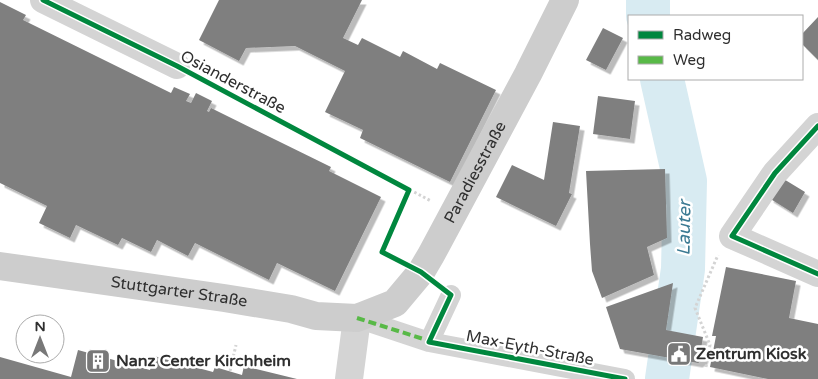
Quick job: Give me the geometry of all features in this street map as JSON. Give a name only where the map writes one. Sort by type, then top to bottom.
[{"type":"main road","name":"Paradiesstraße","points":[[357,318],[395,303],[421,272],[528,74],[565,0]]},
{"type":"main road","name":"Stuttgarter Straße","points":[[0,266],[224,298],[291,309],[316,316],[357,318]]},
{"type":"street","name":"Osianderstraße","points":[[43,0],[177,66]]},
{"type":"street","points":[[818,126],[775,172],[732,236],[818,274]]},
{"type":"street","points":[[429,342],[451,296]]},
{"type":"street","name":"Max-Eyth-Straße","points":[[357,318],[429,342],[625,379]]},
{"type":"street","points":[[349,379],[357,318]]},
{"type":"path","points":[[706,366],[710,345],[695,308],[718,256],[732,236]]},
{"type":"path","points":[[230,371],[236,345]]},
{"type":"building","points":[[219,0],[362,0],[343,38],[358,45],[362,38],[400,57],[403,51],[437,69],[440,63],[496,90],[450,182],[360,138],[363,130],[325,112],[345,71],[295,46],[246,48],[239,61],[199,40]]},
{"type":"building","points":[[0,2],[26,15],[23,20],[171,93],[174,87],[190,94],[186,101],[191,103],[196,93],[212,101],[207,111],[209,112],[211,108],[331,167],[329,171],[381,197],[335,291],[277,263],[269,280],[195,243],[188,256],[157,240],[151,252],[122,238],[118,245],[76,225],[70,238],[39,223],[47,206],[0,183]]},
{"type":"building","points":[[818,17],[818,60],[803,45],[803,33]]},
{"type":"building","points":[[603,28],[623,38],[606,70],[586,60]]},
{"type":"building","points":[[598,96],[635,101],[630,139],[593,134]]},
{"type":"building","points":[[553,122],[580,126],[569,193],[572,194],[556,226],[496,197],[512,165],[544,180]]},
{"type":"building","points":[[665,169],[667,238],[647,247],[654,275],[602,298],[592,271],[586,171]]},
{"type":"building","points":[[782,178],[805,192],[793,213],[769,198]]},
{"type":"building","points":[[726,267],[796,281],[789,318],[818,324],[818,379],[768,379],[710,367],[716,336],[712,336]]},
{"type":"building","points":[[673,283],[666,330],[703,337],[701,349],[706,350],[703,360],[698,363],[620,349],[606,307]]},
{"type":"building","name":"Nanz Center Kirchheim","points":[[78,350],[150,370],[154,356],[213,372],[215,367],[242,375],[244,366],[297,379],[0,379],[0,357],[15,361],[15,364],[25,364],[71,377]]},
{"type":"waterway","name":"Lauter","points":[[648,0],[648,15]]},
{"type":"waterway","name":"Lauter","points":[[662,80],[685,181],[683,269],[667,379]]},
{"type":"marked path","points":[[357,318],[433,342]]},
{"type":"cycle path","points":[[43,0],[177,66],[409,190],[382,252],[421,272],[451,295],[429,342],[625,379]]},
{"type":"cycle path","points":[[818,126],[775,173],[732,236],[818,274]]},
{"type":"place","name":"Zentrum Kiosk","points":[[679,354]]},
{"type":"place","name":"Nanz Center Kirchheim","points":[[98,361]]}]
